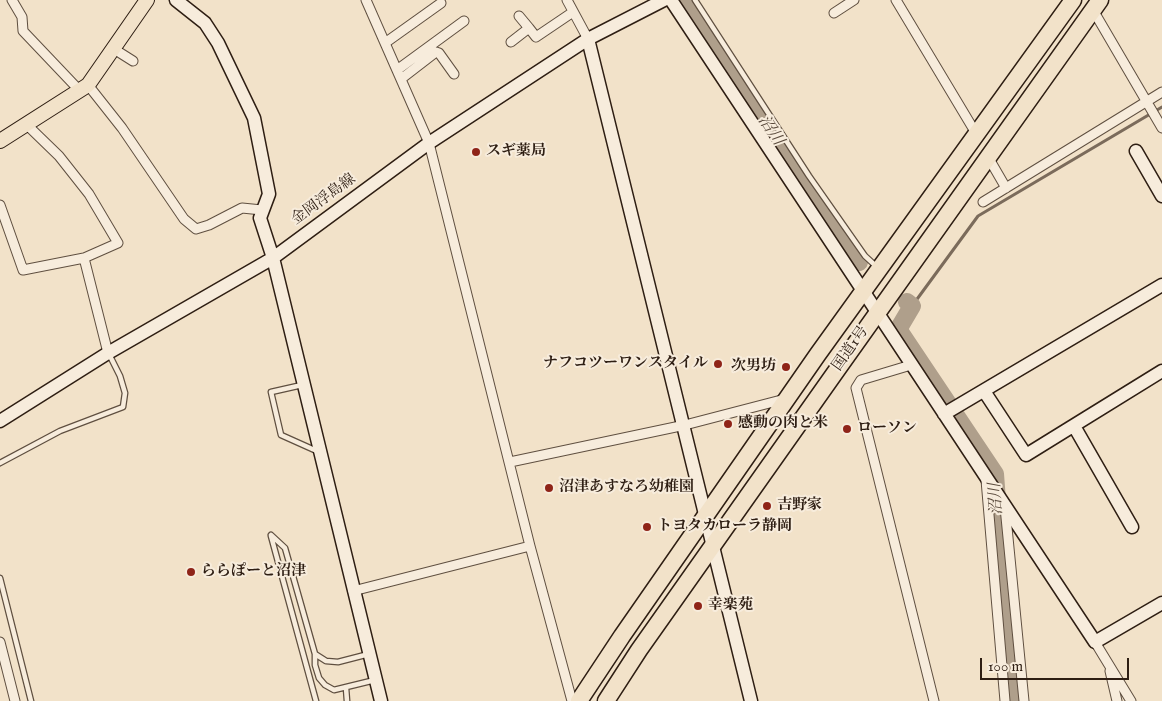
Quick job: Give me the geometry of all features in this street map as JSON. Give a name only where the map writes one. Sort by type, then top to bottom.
[{"type":"highway","name":"国道1号","points":[[580,701],[704,517],[1073,0]]},
{"type":"highway","name":"国道1号","points":[[606,701],[639,650],[712,546],[1097,5]]},
{"type":"main road","points":[[0,141],[84,88],[114,49],[147,0]]},
{"type":"street","points":[[12,0],[22,17],[23,31],[84,88],[122,128],[184,219],[196,229],[210,225],[242,208],[262,210]]},
{"type":"street","points":[[176,0],[205,23],[218,43],[254,118],[269,194],[260,218],[273,258],[381,701]]},
{"type":"street","points":[[367,0],[429,143],[530,546],[572,701]]},
{"type":"street","points":[[567,0],[588,39],[685,425],[704,517],[751,701]]},
{"type":"street","name":"金岡浮島線","points":[[0,421],[108,353],[273,258],[429,143],[588,39],[664,0]]},
{"type":"street","points":[[671,0],[1095,642],[1131,701]]},
{"type":"street","points":[[834,13],[854,0]]},
{"type":"street","points":[[896,0],[977,135]]},
{"type":"street","points":[[385,43],[441,3]]},
{"type":"street","points":[[1097,5],[1146,101],[1162,128]]},
{"type":"street","points":[[519,16],[536,38],[573,12]]},
{"type":"street","points":[[399,74],[464,22]]},
{"type":"street","points":[[511,42],[529,28]]},
{"type":"street","points":[[114,49],[133,62]]},
{"type":"street","points":[[399,74],[436,52],[439,53],[454,74]]},
{"type":"street","points":[[983,202],[1162,92]]},
{"type":"street","points":[[0,205],[24,270],[84,258],[118,243],[89,194],[59,156],[26,124]]},
{"type":"street","points":[[1136,151],[1162,196]]},
{"type":"street","points":[[988,157],[1006,188]]},
{"type":"street","points":[[84,258],[108,353]]},
{"type":"street","points":[[944,414],[1162,285]]},
{"type":"street","points":[[911,365],[861,380],[856,388],[934,701]]},
{"type":"street","points":[[984,391],[1026,455],[1162,371]]},
{"type":"street","points":[[510,462],[685,425],[787,399]]},
{"type":"street","points":[[1074,426],[1132,527]]},
{"type":"street","points":[[988,481],[1005,701]]},
{"type":"street","points":[[1004,505],[1024,701]]},
{"type":"street","points":[[353,591],[530,546]]},
{"type":"street","points":[[1095,642],[1162,603]]},
{"type":"street","points":[[0,642],[15,701]]},
{"type":"street","points":[[1107,662],[1117,701]]},
{"type":"lane","points":[[695,0],[809,176],[865,256],[880,269]]},
{"type":"lane","points":[[0,463],[60,431],[123,407],[125,393],[108,353]]},
{"type":"lane","points":[[303,384],[271,392],[281,435],[320,453]]},
{"type":"lane","points":[[316,701],[271,535],[285,548],[315,654],[315,665],[325,685],[334,690],[376,680]]},
{"type":"lane","points":[[0,578],[31,701]]},
{"type":"lane","points":[[315,654],[326,661],[338,662],[369,654]]},
{"type":"lane","points":[[346,688],[347,701]]},
{"type":"waterway","name":"沼川","points":[[682,0],[859,262]]},
{"type":"waterway","points":[[912,306],[978,216],[1162,107]]},
{"type":"waterway","name":"沼川","points":[[907,302],[912,306],[899,328],[900,332],[995,474],[1012,701]]},
{"type":"place","name":"スギ薬局","points":[[476,152]]},
{"type":"place","name":"ナフコツーワンスタイル","points":[[718,364]]},
{"type":"place","name":"次男坊","points":[[786,367]]},
{"type":"place","name":"感動の肉と米","points":[[728,424]]},
{"type":"place","name":"ローソン","points":[[847,429]]},
{"type":"place","name":"沼津あすなろ幼稚園","points":[[549,488]]},
{"type":"place","name":"吉野家","points":[[767,506]]},
{"type":"place","name":"トヨタカローラ静岡","points":[[647,527]]},
{"type":"place","name":"ららぽーと沼津","points":[[191,572]]},
{"type":"place","name":"幸楽苑","points":[[698,606]]}]
